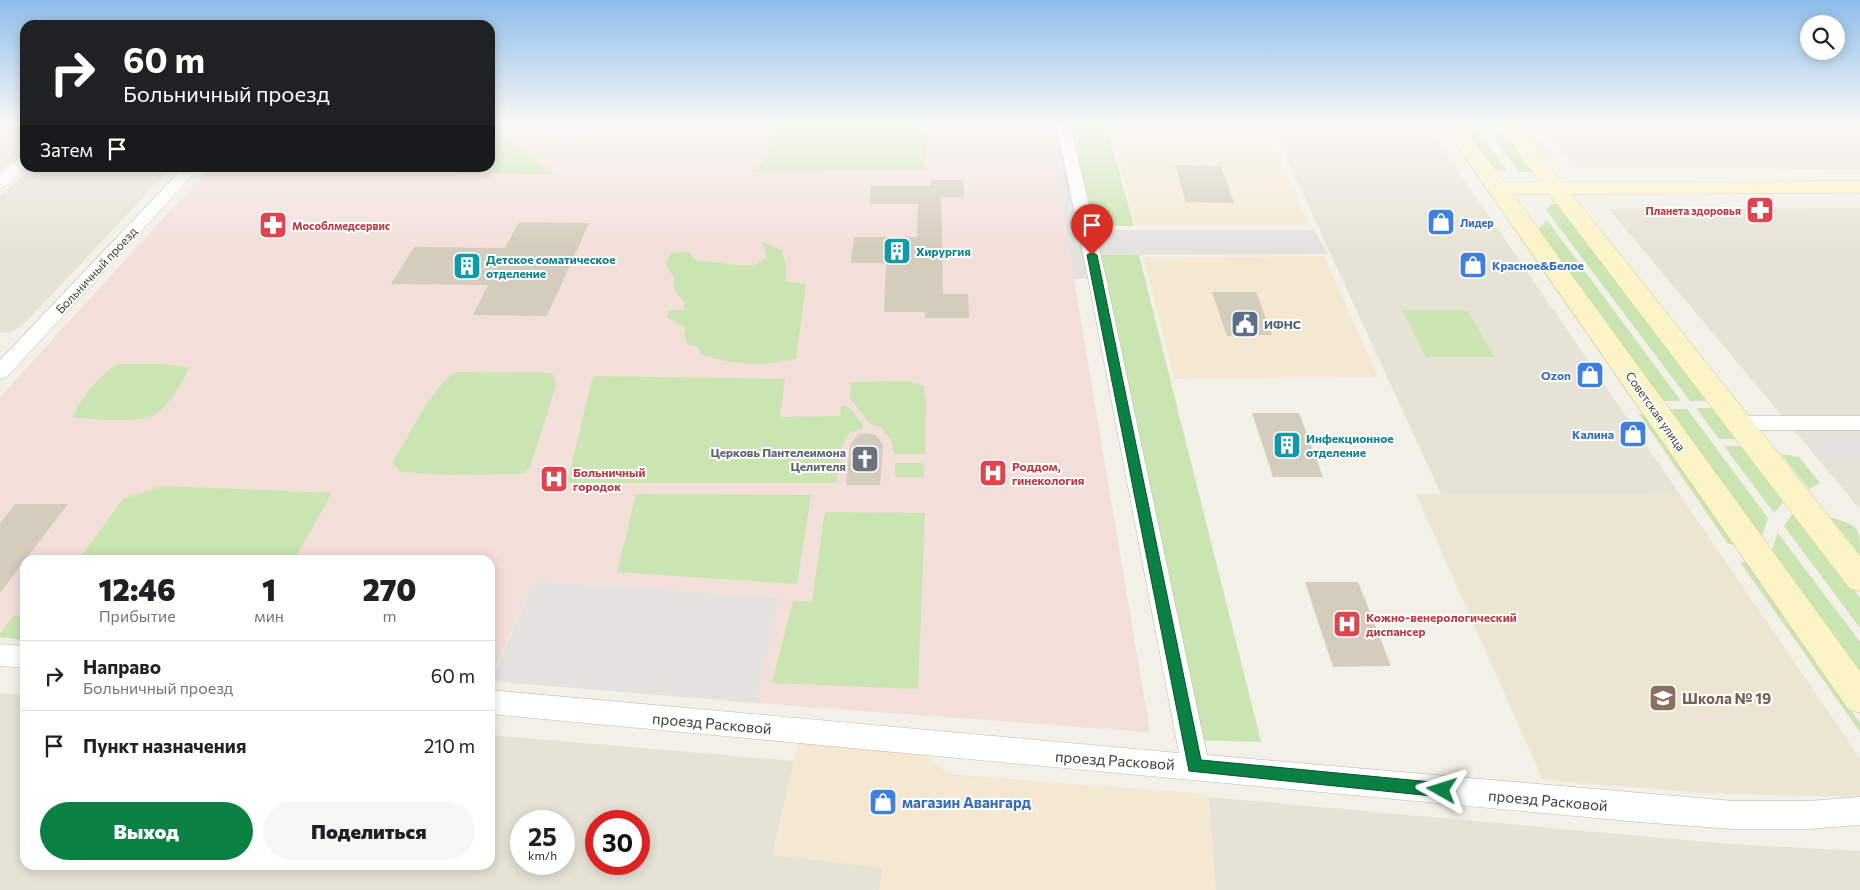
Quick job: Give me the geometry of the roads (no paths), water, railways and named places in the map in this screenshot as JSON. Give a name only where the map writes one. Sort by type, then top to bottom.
[{"type":"main road","name":"Советская улица","points":[[1482,166],[1860,698]]},
{"type":"main road","points":[[1540,166],[1860,579]]},
{"type":"main road","points":[[1498,188],[1860,188]]},
{"type":"street","points":[[0,182],[19,166]]},
{"type":"street","points":[[1072,166],[1097,278],[1194,766]]},
{"type":"street","name":"Больничный проезд","points":[[0,372],[187,172]]},
{"type":"street","points":[[1738,423],[1860,423]]},
{"type":"street","points":[[0,655],[20,657]]},
{"type":"street","name":"проезд Расковой","points":[[495,702],[1034,754],[1194,766],[1556,802],[1695,812],[1808,815],[1860,811]]},
{"type":"place","name":"Планета здоровья","points":[[1760,210]]},
{"type":"place","name":"Лидер","points":[[1441,222]]},
{"type":"place","name":"Мособлмедсервис","points":[[273,225]]},
{"type":"place","name":"Хирургия","points":[[897,251]]},
{"type":"place","name":"Красное&Белое","points":[[1473,265]]},
{"type":"place","name":"Детское соматическое отделение","points":[[467,266]]},
{"type":"place","name":"ИФНС","points":[[1245,324]]},
{"type":"place","name":"Ozon","points":[[1590,375]]},
{"type":"place","name":"Калина","points":[[1633,434]]},
{"type":"place","name":"Инфекционное отделение","points":[[1287,445]]},
{"type":"place","name":"Церковь Пантелеимона Целителя","points":[[865,459]]},
{"type":"place","name":"Роддом, гинекология","points":[[993,473]]},
{"type":"place","name":"Больничный городок","points":[[554,479]]},
{"type":"place","name":"Кожно-венерологический диспансер","points":[[1347,624]]},
{"type":"place","name":"Школа № 19","points":[[1663,698]]},
{"type":"place","name":"магазин Авангард","points":[[883,802]]}]
